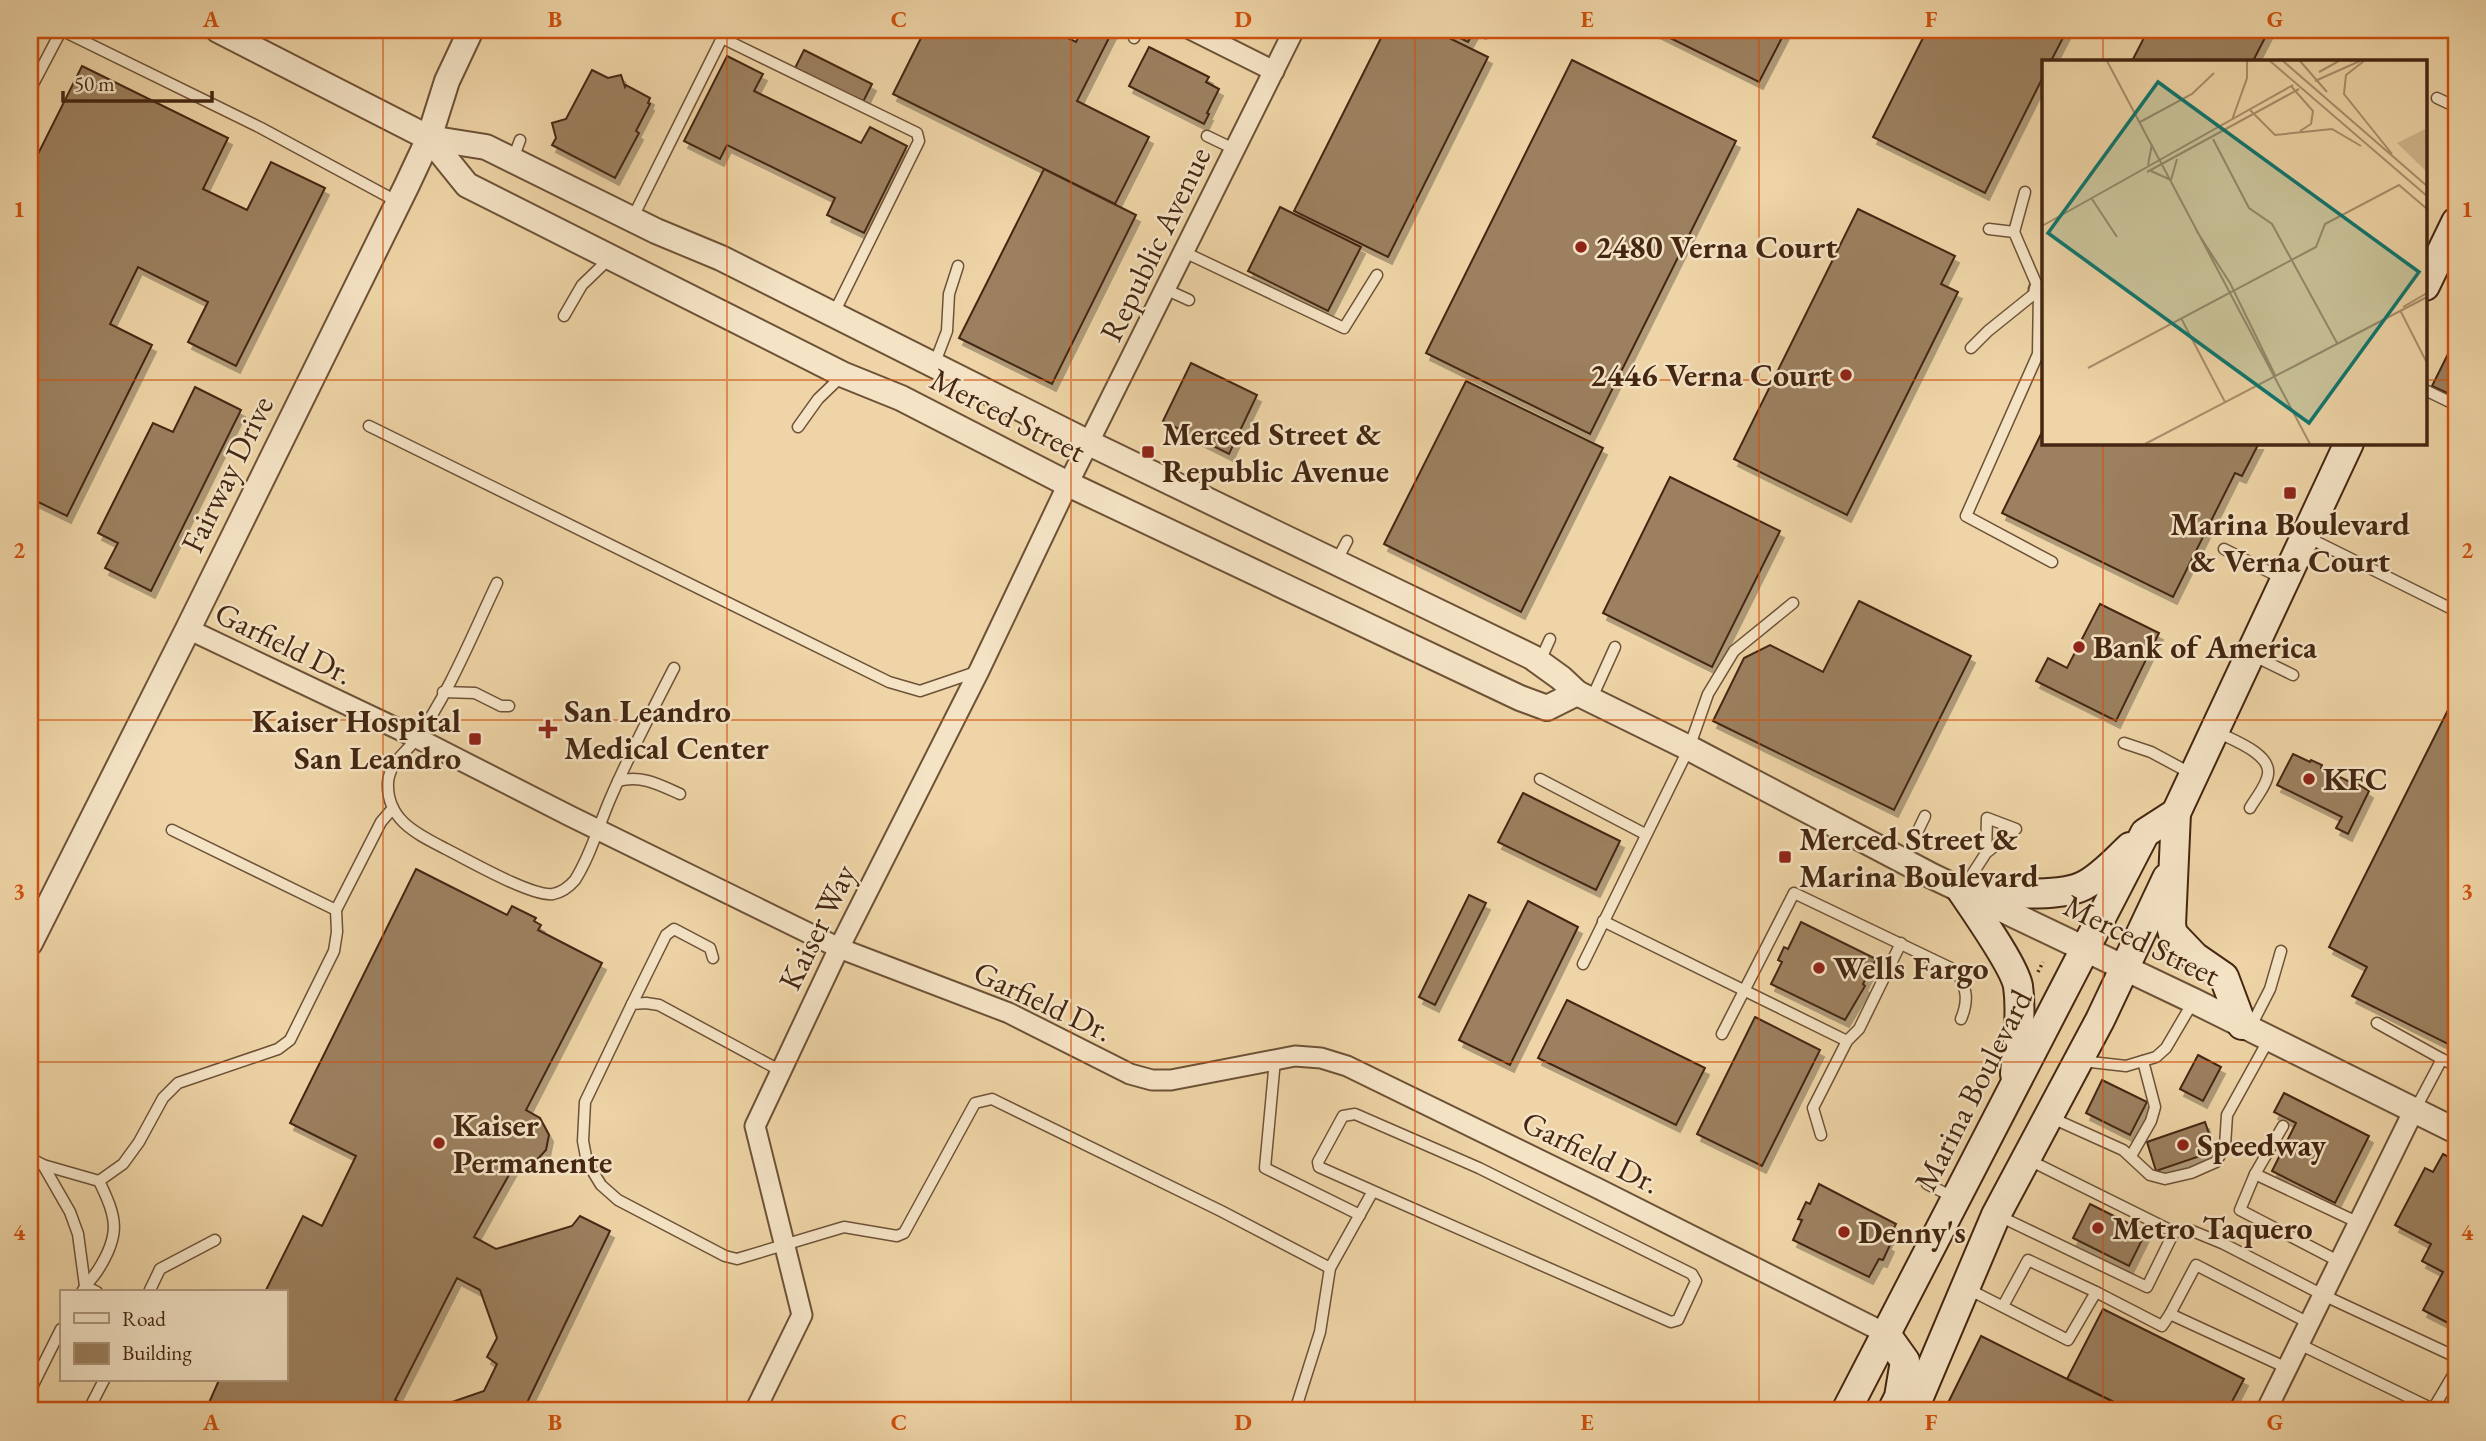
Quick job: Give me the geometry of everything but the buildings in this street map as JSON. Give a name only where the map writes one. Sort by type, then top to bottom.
[{"type":"main road","points":[[2426,284],[2456,222]]},
{"type":"main road","points":[[2254,1031],[2224,977],[2195,957],[2174,934],[2171,925],[2176,813],[2287,581],[2349,444]]},
{"type":"main road","points":[[1962,891],[2073,890],[2098,877],[2145,833],[2176,813]]},
{"type":"main road","name":"Marina Boulevard","points":[[1846,1411],[2145,833]]},
{"type":"main road","points":[[1913,1411],[1996,1215],[2078,1061],[2174,863]]},
{"type":"main road","points":[[1962,891],[2001,952],[2017,983],[2019,1012],[2015,1087]]},
{"type":"main road","points":[[1885,1333],[1905,1361],[1899,1397],[1892,1411]]},
{"type":"street","name":"Merced Street","points":[[218,30],[429,138],[516,151],[632,219],[721,258],[1088,443],[1293,537],[1342,552],[1539,662],[1584,696],[1962,891],[2194,1001],[2456,1131]]},
{"type":"street","name":"Fairway Drive","points":[[30,943],[188,629],[429,138],[447,81],[471,30]]},
{"type":"street","points":[[1192,30],[1274,71]]},
{"type":"street","name":"Republic Avenue","points":[[1068,484],[1293,30]]},
{"type":"street","name":"Merced Street","points":[[429,138],[467,185],[844,375],[901,398],[1068,484],[1520,698],[1547,708],[1584,696]]},
{"type":"street","name":"Kaiser Way","points":[[755,1411],[802,1315],[755,1126],[839,948],[979,671],[1068,484]]},
{"type":"street","name":"Garfield Dr.","points":[[188,629],[417,738],[839,948],[1009,1013],[1130,1074],[1152,1080],[1171,1080],[1295,1056],[1321,1058],[1347,1066],[1885,1333]]},
{"type":"street","points":[[2266,1411],[2414,1111]]},
{"type":"lane","points":[[30,90],[61,30],[261,128],[398,202]]},
{"type":"lane","points":[[632,219],[722,37],[917,133],[919,141],[833,315]]},
{"type":"lane","points":[[2437,98],[2456,107]]},
{"type":"lane","points":[[1207,136],[1234,149]]},
{"type":"lane","points":[[2025,192],[2014,232],[2041,290],[2038,354],[1966,516],[2052,562]]},
{"type":"lane","points":[[1989,229],[2014,232]]},
{"type":"lane","points":[[1184,252],[1344,328],[1377,275]]},
{"type":"lane","points":[[564,316],[582,285],[611,257]]},
{"type":"lane","points":[[934,366],[947,331],[949,294],[958,266]]},
{"type":"lane","points":[[1165,289],[1189,300]]},
{"type":"lane","points":[[1971,348],[1988,331],[2041,290]]},
{"type":"lane","points":[[798,428],[818,399],[844,375]]},
{"type":"lane","points":[[2426,390],[2456,405]]},
{"type":"lane","points":[[369,426],[889,682],[920,691],[979,671]]},
{"type":"lane","points":[[2307,536],[2456,611]]},
{"type":"lane","points":[[2224,549],[2287,581]]},
{"type":"lane","points":[[497,583],[417,738],[391,767],[388,784],[393,808],[400,821],[415,833],[501,876],[543,894],[551,895],[569,888],[586,859],[596,829],[618,781],[674,668]]},
{"type":"lane","points":[[1583,964],[1689,748],[1709,694],[1734,651],[1793,603]]},
{"type":"lane","points":[[1539,662],[1550,639]]},
{"type":"lane","points":[[1584,696],[1615,647]]},
{"type":"lane","points":[[2251,654],[2293,675]]},
{"type":"lane","points":[[443,692],[475,693],[501,706],[509,706]]},
{"type":"lane","points":[[2215,731],[2258,752],[2267,767],[2268,775],[2250,808]]},
{"type":"lane","points":[[2124,743],[2151,752],[2195,776]]},
{"type":"lane","points":[[618,781],[645,779],[680,794]]},
{"type":"lane","points":[[1540,779],[1645,834]]},
{"type":"lane","points":[[99,1181],[123,1164],[139,1142],[163,1098],[178,1083],[278,1049],[290,1040],[334,951],[336,910],[382,822],[393,808]]},
{"type":"lane","points":[[1903,861],[1925,816]]},
{"type":"lane","points":[[172,830],[336,910]]},
{"type":"lane","points":[[1962,891],[1986,853]]},
{"type":"lane","points":[[1722,1034],[1794,893],[1955,970],[1965,988],[1966,1006],[1961,1020]]},
{"type":"lane","points":[[1603,921],[1847,1041]]},
{"type":"lane","points":[[713,957],[710,948],[674,929],[666,935],[585,1102],[583,1141],[587,1162],[601,1185],[618,1200],[725,1256],[737,1259],[844,1227],[897,1236],[904,1233],[975,1103],[992,1099],[1222,1211],[1330,1268]]},
{"type":"lane","points":[[1821,1135],[1813,1108],[1847,1041],[1859,1029],[1901,943]]},
{"type":"lane","points":[[2048,1117],[2131,1156],[2150,1175],[2165,1179],[2191,1173],[2216,1162],[2225,1146],[2227,1115],[2281,951]]},
{"type":"lane","points":[[2078,1061],[2126,1066],[2156,1057],[2166,1048],[2194,1001]]},
{"type":"lane","points":[[632,1004],[659,1005],[782,1071]]},
{"type":"lane","points":[[2377,1023],[2456,1066]]},
{"type":"lane","points":[[2414,1111],[2442,1059]]},
{"type":"lane","points":[[1275,1060],[1265,1168],[1360,1215]]},
{"type":"lane","points":[[2131,1156],[2151,1121],[2155,1107],[2143,1061]]},
{"type":"lane","points":[[1355,1114],[1479,1168],[1692,1273],[1696,1281],[1678,1320],[1671,1322],[1373,1191],[1319,1167],[1318,1162],[1343,1116],[1355,1114]]},
{"type":"lane","points":[[2283,1126],[2255,1174],[2240,1210],[2340,1262]]},
{"type":"lane","points":[[30,1158],[43,1165],[99,1181],[113,1209],[116,1230],[110,1250],[83,1289]]},
{"type":"lane","points":[[2026,1159],[2174,1232],[2190,1230],[2224,1244],[2323,1295],[2456,1357]]},
{"type":"lane","points":[[43,1165],[70,1212],[78,1234],[83,1289]]},
{"type":"lane","points":[[2255,1174],[2359,1223]]},
{"type":"lane","points":[[1927,1184],[1956,1199]]},
{"type":"lane","points":[[1295,1411],[1320,1332],[1330,1268],[1373,1191]]},
{"type":"lane","points":[[1996,1215],[2147,1287],[2174,1232]]},
{"type":"lane","points":[[150,1290],[160,1269],[215,1240]]},
{"type":"lane","points":[[2003,1306],[2028,1260],[2162,1326],[2196,1265],[2309,1323]]},
{"type":"lane","points":[[1966,1288],[2068,1340],[2096,1292]]},
{"type":"lane","points":[[2170,1314],[2287,1368]]},
{"type":"lane","points":[[30,1391],[60,1331]]},
{"type":"lane","points":[[2299,1344],[2433,1409],[2456,1370]]},
{"type":"lane","points":[[88,1411],[103,1382]]},
{"type":"place","name":"2480 Verna Court","points":[[1581,247]]},
{"type":"place","name":"2446 Verna Court","points":[[1846,375]]},
{"type":"place","name":"Merced Street & Republic Avenue","points":[[1148,452]]},
{"type":"place","name":"Marina Boulevard & Verna Court","points":[[2290,493]]},
{"type":"place","name":"Bank of America","points":[[2079,647]]},
{"type":"place","name":"San Leandro Medical Center","points":[[548,729]]},
{"type":"place","name":"Kaiser Hospital San Leandro","points":[[475,739]]},
{"type":"place","name":"KFC","points":[[2309,779]]},
{"type":"place","name":"Merced Street & Marina Boulevard","points":[[1785,857]]},
{"type":"place","name":"Wells Fargo","points":[[1819,968]]},
{"type":"place","name":"Kaiser Permanente","points":[[439,1143]]},
{"type":"place","name":"Speedway","points":[[2183,1145]]},
{"type":"place","name":"Metro Taquero","points":[[2098,1228]]},
{"type":"place","name":"Denny's","points":[[1844,1232]]}]
